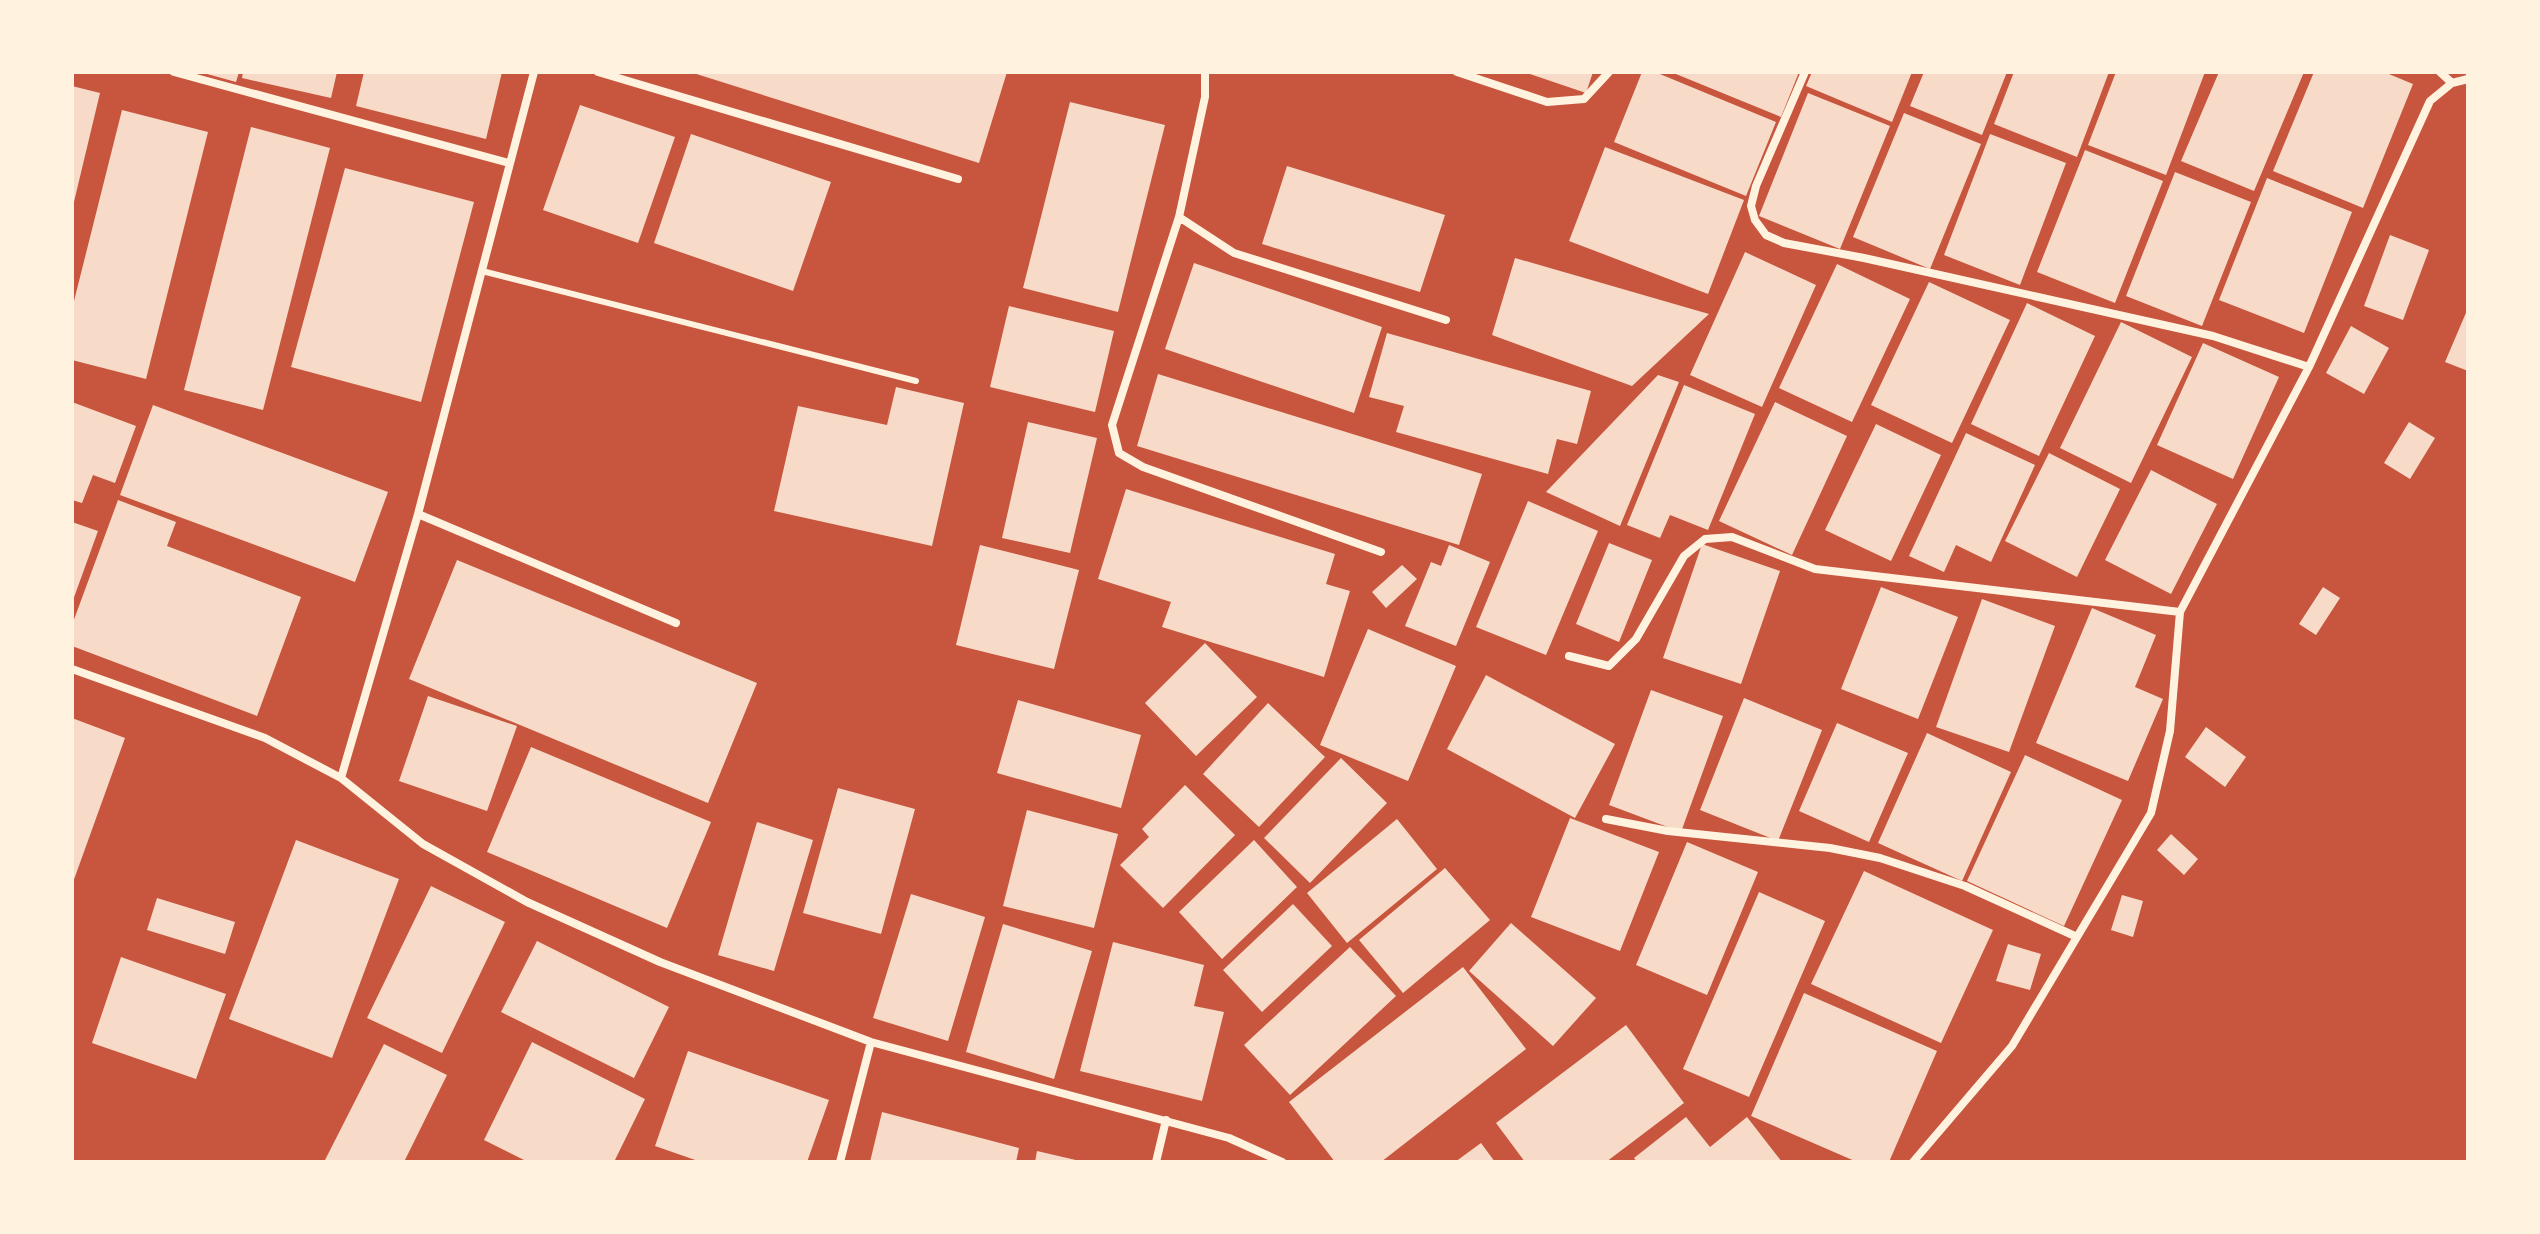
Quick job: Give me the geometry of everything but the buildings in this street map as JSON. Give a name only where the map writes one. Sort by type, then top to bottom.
[{"type":"street","points":[[174,72],[509,163]]},
{"type":"street","points":[[341,778],[418,514],[534,72]]},
{"type":"street","points":[[598,72],[958,179]]},
{"type":"street","points":[[1205,72],[1205,97],[1179,217],[1112,425],[1119,453],[1143,467],[1381,552]]},
{"type":"street","points":[[1457,72],[1547,102],[1584,99],[1609,72]]},
{"type":"street","points":[[1805,72],[1756,186],[1751,206],[1755,220],[1766,235],[1784,243],[2213,336],[2309,367]]},
{"type":"street","points":[[2440,72],[2452,83]]},
{"type":"street","points":[[1913,1162],[2012,1046],[2151,813],[2170,731],[2180,612],[2309,367],[2430,101],[2452,83],[2468,79]]},
{"type":"street","points":[[1179,217],[1234,253],[1446,320]]},
{"type":"street","points":[[418,514],[676,623]]},
{"type":"street","points":[[1569,656],[1609,666],[1636,639],[1684,556],[1705,539],[1732,537],[1815,569],[2180,612]]},
{"type":"street","points":[[72,669],[265,738],[341,778],[423,844],[527,902],[660,962],[871,1042],[1229,1138],[1282,1162]]},
{"type":"street","points":[[1606,819],[1668,831],[1830,848],[1880,858],[1965,886],[2077,937]]},
{"type":"street","points":[[840,1162],[871,1042]]},
{"type":"street","points":[[1156,1162],[1166,1120]]},
{"type":"lane","points":[[482,271],[916,381]]}]
